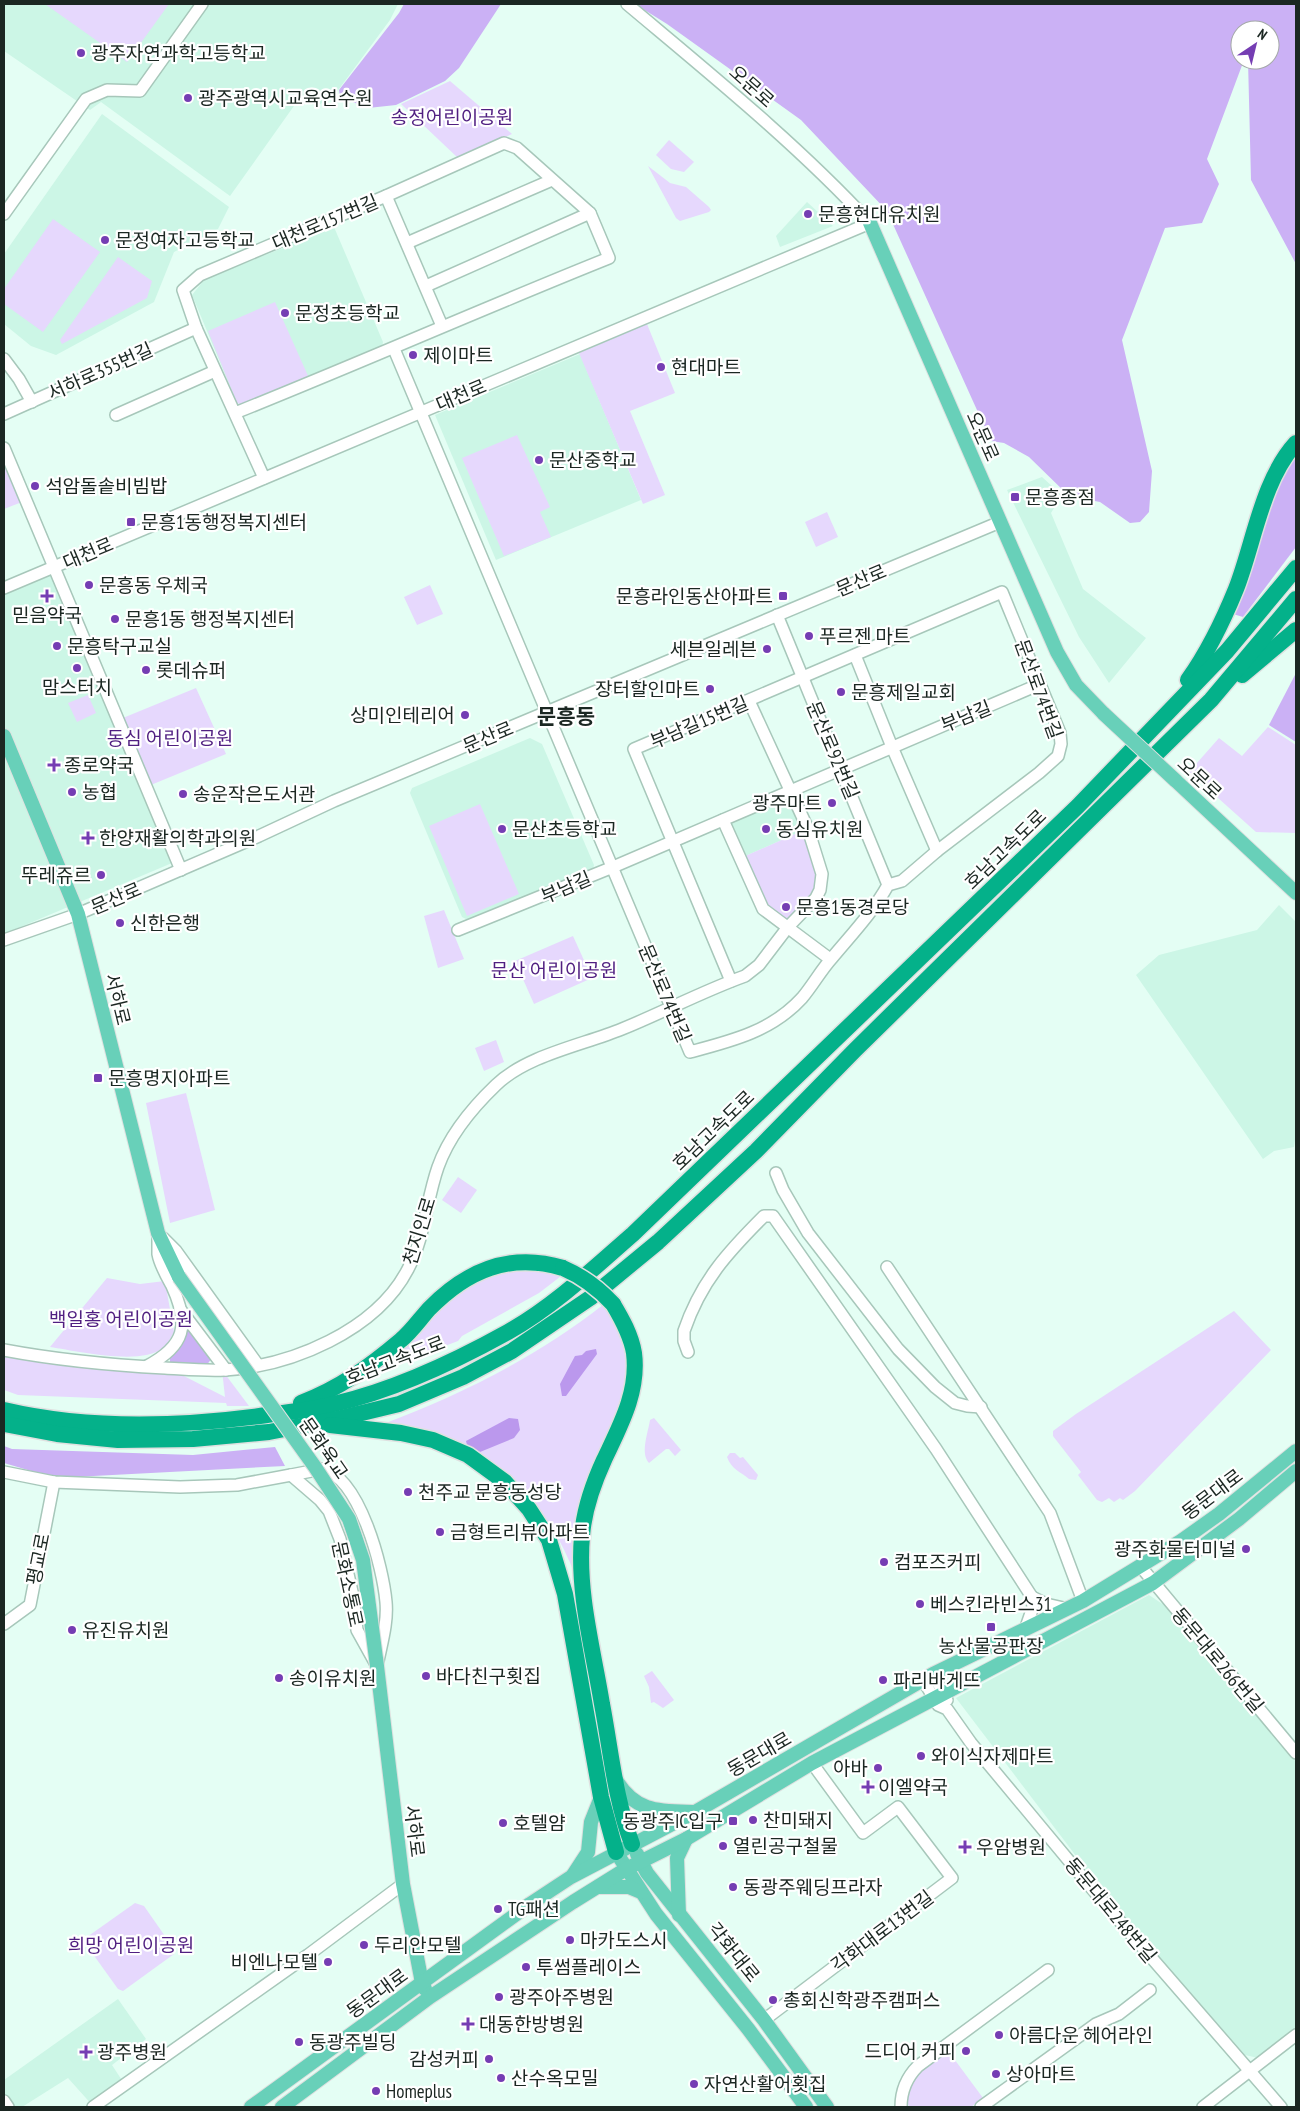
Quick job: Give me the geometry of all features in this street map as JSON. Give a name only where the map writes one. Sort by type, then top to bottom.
[{"type":"highway","points":[[1156,727],[1199,665],[1216,635],[1236,589],[1273,477],[1296,442]]},
{"type":"highway","name":"호남고속도로","points":[[11,1412],[60,1420],[147,1425],[228,1421],[294,1412],[334,1404],[387,1389],[445,1364],[509,1331],[584,1277],[680,1190],[1078,806],[1227,651],[1296,568]]},
{"type":"highway","name":"호남고속도로","points":[[4,1424],[58,1434],[127,1440],[193,1440],[269,1432],[315,1424],[399,1404],[463,1377],[512,1351],[590,1298],[658,1242],[756,1151],[855,1050],[1212,700],[1296,599]]},
{"type":"highway","points":[[1212,700],[1296,630]]},
{"type":"highway","points":[[11,1412],[34,1409],[161,1418],[246,1413],[301,1404],[329,1392],[355,1376],[402,1339],[447,1292],[470,1276],[508,1262],[547,1263],[580,1275],[598,1288],[613,1304],[629,1336],[634,1353],[631,1397],[621,1425],[603,1462],[588,1500],[582,1536],[581,1584],[614,1777],[625,1825],[632,1844]]},
{"type":"highway","points":[[315,1424],[401,1433],[433,1440],[468,1455],[505,1482],[529,1509],[549,1540],[565,1594],[601,1797],[616,1852]]},
{"type":"main road","name":"오문로","points":[[870,223],[1067,671],[1076,685],[1104,714],[1296,893]]},
{"type":"main road","name":"서하로","points":[[4,736],[78,914],[158,1233],[178,1277]]},
{"type":"main road","name":"문화육교","points":[[178,1277],[311,1462],[349,1519],[365,1568],[377,1666]]},
{"type":"main road","name":"동문대로","points":[[252,2107],[530,1904],[571,1877],[695,1812],[928,1677],[1068,1609],[1141,1567],[1219,1514],[1296,1451]]},
{"type":"main road","name":"동문대로","points":[[282,2107],[430,1998],[626,1870],[686,1839],[812,1764],[1153,1583],[1239,1519],[1296,1471]]},
{"type":"main road","name":"서하로","points":[[377,1666],[403,1884],[422,1983],[430,1998]]},
{"type":"main road","points":[[614,1777],[623,1792],[631,1800],[644,1806],[656,1811],[695,1812]]},
{"type":"main road","points":[[571,1877],[588,1852],[591,1822],[601,1797]]},
{"type":"main road","points":[[679,1915],[677,1858],[686,1839]]},
{"type":"main road","name":"각화대로","points":[[632,1844],[646,1873],[764,2020],[827,2107]]},
{"type":"main road","name":"각화대로","points":[[616,1852],[656,1914],[749,2030],[806,2107]]},
{"type":"main road","points":[[598,1887],[629,1887],[641,1892]]},
{"type":"street","points":[[4,214],[86,99],[107,90],[140,91],[202,4]]},
{"type":"street","name":"오문로","points":[[627,4],[734,94],[850,201],[870,223]]},
{"type":"street","name":"대천로157번길","points":[[264,478],[196,328],[183,290],[200,275],[386,196],[504,142],[517,148],[590,213],[609,258],[442,326],[386,196]]},
{"type":"street","points":[[407,243],[552,180]]},
{"type":"street","points":[[426,286],[590,213]]},
{"type":"street","name":"대천로","points":[[4,588],[870,223]]},
{"type":"street","points":[[235,413],[394,349],[442,326]]},
{"type":"street","name":"서하로355번길","points":[[4,414],[196,328]]},
{"type":"street","name":"문산로74번길","points":[[394,349],[690,1052],[737,1040],[766,1026],[786,1013],[819,977],[830,959],[867,918],[888,885],[902,881],[937,851],[1039,773],[1058,756],[1061,744],[1060,733],[1002,592]]},
{"type":"street","points":[[4,358],[32,402]]},
{"type":"street","points":[[116,415],[216,371]]},
{"type":"street","points":[[4,448],[53,568]]},
{"type":"street","name":"문산로","points":[[4,940],[78,914],[259,836],[334,801],[1000,522]]},
{"type":"street","name":"대천로","points":[[53,568],[181,870]]},
{"type":"street","name":"부남길15번길","points":[[672,841],[634,749],[1002,592]]},
{"type":"street","name":"문산로92번길","points":[[777,615],[888,885]]},
{"type":"street","points":[[855,655],[937,851]]},
{"type":"street","name":"부남길","points":[[458,930],[613,867],[1040,684]]},
{"type":"street","points":[[749,701],[789,791]]},
{"type":"street","name":"천지인로","points":[[4,1350],[51,1358],[124,1366],[226,1370],[258,1365],[306,1351],[341,1335],[363,1321],[391,1294],[407,1270],[419,1245],[442,1157],[472,1111],[498,1083],[520,1067],[621,1030],[745,976],[759,965],[788,928],[816,898],[820,890],[822,874],[808,829],[789,791]]},
{"type":"street","points":[[723,820],[762,909],[830,959]]},
{"type":"street","points":[[672,841],[731,981]]},
{"type":"street","points":[[776,1173],[783,1190],[808,1233],[898,1349],[935,1387],[955,1403],[981,1407]]},
{"type":"street","points":[[688,1352],[684,1340],[684,1331],[712,1275],[728,1253],[764,1216],[773,1216],[936,1449],[1032,1597],[1033,1607],[1025,1630]]},
{"type":"street","points":[[146,1367],[172,1350],[180,1338],[182,1327],[179,1307],[158,1255],[158,1233]]},
{"type":"street","points":[[158,1233],[176,1250],[258,1365]]},
{"type":"street","points":[[887,1267],[1050,1513],[1083,1601]]},
{"type":"street","points":[[179,1307],[226,1370]]},
{"type":"street","name":"문화소통로","points":[[4,1472],[54,1482],[200,1487],[237,1485],[291,1474],[322,1469],[329,1470],[339,1478],[347,1489],[369,1526],[386,1601],[386,1617],[377,1666]]},
{"type":"street","name":"문화소통로","points":[[291,1474],[320,1500],[329,1512],[340,1539],[353,1596],[357,1630],[377,1666]]},
{"type":"street","name":"평교로","points":[[4,1624],[30,1605],[54,1482]]},
{"type":"street","name":"동문대로266번길","points":[[1141,1567],[1296,1753]]},
{"type":"street","points":[[1032,1597],[1046,1604],[1068,1609]]},
{"type":"street","name":"동문대로248번길","points":[[928,1677],[939,1695],[938,1705],[946,1709],[971,1743],[1104,1903],[1281,2107]]},
{"type":"street","name":"동문대로","points":[[812,1764],[863,1833],[898,1807],[952,1878]]},
{"type":"street","name":"각화대로13번길","points":[[764,2020],[952,1878]]},
{"type":"street","points":[[93,2107],[308,1955],[403,1884]]},
{"type":"street","points":[[901,2107],[905,2083],[911,2072],[1048,1970]]},
{"type":"street","points":[[981,2107],[1096,2024],[1119,2014],[1150,1990]]},
{"type":"street","points":[[1204,2107],[1296,2035]]},
{"type":"street","points":[[4,2102],[8,2107]]},
{"type":"shaded area","name":"광주광역시교육연수원","points":[[4,4],[398,4],[390,20],[336,93],[319,105],[313,105],[301,96],[230,196],[101,102],[90,110],[4,51]]},
{"type":"shaded area","points":[[404,4],[501,4],[459,68],[445,81],[396,105],[368,108],[340,97],[339,90]]},
{"type":"shaded area","points":[[635,4],[1296,4],[1296,264],[1251,180],[1248,70],[1280,70],[1280,20],[1230,20],[1230,70],[1240,70],[1207,159],[1219,184],[1202,223],[1165,228],[1122,340],[1152,471],[1149,512],[1140,522],[1130,523],[1100,502],[1069,496],[1029,457],[1004,443],[991,441],[887,211],[801,120],[667,24]]},
{"type":"shaded area","name":"문정여자고등학교","points":[[102,114],[229,207],[218,229],[174,252],[154,302],[56,355],[31,346],[4,324],[4,254]]},
{"type":"shaded area","name":"문흥현대유치원","points":[[807,202],[833,226],[780,247],[776,236]]},
{"type":"shaded area","name":"문정초등학교","points":[[334,227],[383,342],[381,351],[243,405],[237,403],[192,295],[204,280]]},
{"type":"shaded area","name":"문산중학교","points":[[580,354],[641,500],[496,560],[435,415]]},
{"type":"shaded area","points":[[1296,450],[1296,547],[1243,617],[1233,614],[1264,510]]},
{"type":"shaded area","points":[[1042,477],[1062,495],[1051,513],[1083,589],[1146,638],[1109,683],[1079,637],[1007,490]]},
{"type":"shaded area","points":[[51,575],[172,863],[4,934],[4,595]]},
{"type":"shaded area","points":[[1296,673],[1296,742],[1269,725]]},
{"type":"shaded area","name":"문산초등학교","points":[[530,738],[542,744],[594,865],[593,869],[470,921],[462,917],[410,793],[412,788]]},
{"type":"shaded area","name":"동심유치원","points":[[782,799],[789,802],[802,831],[743,857],[730,826],[733,820]]},
{"type":"shaded area","points":[[1279,905],[1296,922],[1296,1134],[1294,1147],[1274,1151],[1263,1159],[1136,975],[1159,955],[1257,930]]},
{"type":"shaded area","points":[[187,1324],[212,1358],[206,1366],[170,1363],[170,1358],[176,1351]]},
{"type":"shaded area","points":[[596,1349],[597,1354],[566,1396],[562,1396],[560,1384],[575,1356]]},
{"type":"shaded area","points":[[509,1418],[518,1419],[520,1430],[514,1438],[480,1452],[467,1445],[466,1441]]},
{"type":"shaded area","points":[[4,1446],[12,1449],[193,1455],[275,1447],[285,1466],[55,1478],[4,1463]]},
{"type":"shaded area","points":[[1149,1595],[1167,1607],[1296,1762],[1296,2027],[1258,2058],[1245,2055],[1111,1902],[956,1698]]},
{"type":"shaded area","name":"광주병원","points":[[118,1999],[146,2039],[112,2065],[125,2085],[94,2107],[68,2078],[22,2107],[8,2107],[4,2101],[4,2080]]},
{"type":"green space","points":[[45,4],[169,4],[127,62]]},
{"type":"green space","name":"송정어린이공원","points":[[450,81],[512,134],[458,158],[401,104]]},
{"type":"green space","points":[[669,140],[694,162],[684,172],[671,169],[656,155]]},
{"type":"green space","points":[[648,166],[670,183],[686,187],[711,210],[680,221],[676,218]]},
{"type":"green space","points":[[53,219],[100,252],[43,332],[4,304],[4,289]]},
{"type":"green space","points":[[118,257],[152,281],[147,298],[62,344],[60,340]]},
{"type":"green space","points":[[275,302],[309,378],[243,405],[237,403],[208,331]]},
{"type":"green space","points":[[647,324],[675,393],[630,411],[665,495],[643,504],[579,353]]},
{"type":"green space","points":[[517,435],[550,507],[540,512],[551,537],[504,556],[462,458]]},
{"type":"green space","points":[[4,457],[22,502],[4,509]]},
{"type":"green space","points":[[827,512],[838,537],[816,547],[805,522]]},
{"type":"green space","points":[[430,585],[443,614],[417,625],[404,597]]},
{"type":"green space","name":"동심 어린이공원","points":[[196,688],[226,754],[146,787],[118,720]]},
{"type":"green space","points":[[88,695],[96,713],[77,722],[68,703]]},
{"type":"green space","points":[[1268,727],[1296,745],[1296,833],[1256,832],[1189,772],[1219,738],[1242,756]]},
{"type":"green space","points":[[480,804],[519,894],[467,916],[429,826]]},
{"type":"green space","points":[[802,831],[815,865],[818,886],[811,899],[795,917],[783,919],[766,908],[743,857]]},
{"type":"green space","points":[[444,910],[464,959],[438,968],[424,916]]},
{"type":"green space","name":"문산 어린이공원","points":[[573,936],[592,978],[534,1004],[515,961]]},
{"type":"green space","points":[[496,1040],[504,1062],[484,1071],[475,1048]]},
{"type":"green space","points":[[186,1093],[215,1210],[170,1223],[146,1103]]},
{"type":"green space","points":[[458,1177],[477,1190],[461,1213],[442,1200]]},
{"type":"green space","points":[[488,1268],[569,1270],[539,1293],[462,1336],[458,1341],[374,1373],[374,1370],[428,1310]]},
{"type":"green space","name":"백일홍 어린이공원","points":[[107,1278],[140,1284],[165,1281],[174,1332],[163,1348],[153,1353],[125,1357],[50,1347]]},
{"type":"green space","points":[[604,1304],[621,1328],[632,1368],[576,1577],[565,1552],[540,1509],[524,1490],[506,1474],[487,1459],[439,1436],[419,1430],[383,1424],[441,1400],[498,1373],[552,1341]]},
{"type":"green space","points":[[1234,1311],[1271,1350],[1135,1491],[1123,1500],[1120,1498],[1114,1502],[1109,1498],[1102,1502],[1097,1500],[1078,1475],[1081,1472],[1053,1436],[1053,1431]]},
{"type":"green space","points":[[4,1357],[182,1375],[225,1397],[222,1370],[249,1406],[227,1406],[226,1403],[18,1395],[4,1390]]},
{"type":"green space","points":[[654,1418],[681,1450],[675,1456],[669,1449],[666,1449],[649,1463],[645,1454],[645,1443],[650,1420]]},
{"type":"green space","points":[[730,1453],[735,1453],[740,1458],[743,1457],[758,1475],[756,1480],[749,1479],[734,1467],[727,1457]]},
{"type":"green space","points":[[652,1671],[674,1700],[663,1708],[654,1702],[651,1703],[649,1687],[644,1676]]},
{"type":"green space","name":"희망 어린이공원","points":[[135,1903],[144,1906],[174,1949],[174,1954],[123,1991],[118,1989],[85,1943],[87,1937]]},
{"type":"green space","points":[[949,2052],[983,2098],[971,2107],[909,2107],[908,2089],[912,2082],[926,2068]]},
{"type":"place","name":"광주자연과학고등학교","points":[[81,53]]},
{"type":"place","name":"광주광역시교육연수원","points":[[188,98]]},
{"type":"place","name":"문흥현대유치원","points":[[808,214]]},
{"type":"place","name":"문정여자고등학교","points":[[105,240]]},
{"type":"place","name":"문정초등학교","points":[[285,313]]},
{"type":"place","name":"제이마트","points":[[413,355]]},
{"type":"place","name":"현대마트","points":[[661,367]]},
{"type":"place","name":"문산중학교","points":[[539,460]]},
{"type":"place","name":"석암돌솥비빔밥","points":[[35,486]]},
{"type":"place","name":"문흥종점","points":[[1015,497]]},
{"type":"place","name":"문흥1동행정복지센터","points":[[131,522]]},
{"type":"place","name":"문흥동 우체국","points":[[89,585]]},
{"type":"place","name":"믿음약국","points":[[47,596]]},
{"type":"place","name":"문흥라인동산아파트","points":[[783,596]]},
{"type":"place","name":"문흥1동 행정복지센터","points":[[115,619]]},
{"type":"place","name":"푸르젠 마트","points":[[809,636]]},
{"type":"place","name":"문흥탁구교실","points":[[57,646]]},
{"type":"place","name":"세븐일레븐","points":[[767,649]]},
{"type":"place","name":"맘스터치","points":[[77,668]]},
{"type":"place","name":"롯데슈퍼","points":[[146,670]]},
{"type":"place","name":"장터할인마트","points":[[710,689]]},
{"type":"place","name":"문흥제일교회","points":[[841,692]]},
{"type":"place","name":"상미인테리어","points":[[465,715]]},
{"type":"place","name":"종로약국","points":[[54,765]]},
{"type":"place","name":"농협","points":[[72,792]]},
{"type":"place","name":"송운작은도서관","points":[[183,794]]},
{"type":"place","name":"광주마트","points":[[832,803]]},
{"type":"place","name":"문산초등학교","points":[[502,829]]},
{"type":"place","name":"동심유치원","points":[[766,829]]},
{"type":"place","name":"한양재활의학과의원","points":[[88,838]]},
{"type":"place","name":"뚜레쥬르","points":[[101,875]]},
{"type":"place","name":"문흥1동경로당","points":[[786,907]]},
{"type":"place","name":"신한은행","points":[[120,923]]},
{"type":"place","name":"문흥명지아파트","points":[[98,1078]]},
{"type":"place","name":"천주교 문흥동성당","points":[[408,1492]]},
{"type":"place","name":"금형트리뷰아파트","points":[[440,1532]]},
{"type":"place","name":"광주화물터미널","points":[[1246,1549]]},
{"type":"place","name":"컴포즈커피","points":[[884,1562]]},
{"type":"place","name":"베스킨라빈스31","points":[[920,1604]]},
{"type":"place","name":"농산물공판장","points":[[991,1627]]},
{"type":"place","name":"유진유치원","points":[[72,1630]]},
{"type":"place","name":"바다친구횟집","points":[[426,1676]]},
{"type":"place","name":"송이유치원","points":[[279,1678]]},
{"type":"place","name":"파리바게뜨","points":[[883,1680]]},
{"type":"place","name":"와이식자제마트","points":[[921,1756]]},
{"type":"place","name":"아바","points":[[878,1768]]},
{"type":"place","name":"이엘약국","points":[[868,1787]]},
{"type":"place","name":"찬미돼지","points":[[753,1820]]},
{"type":"place","name":"동광주IC입구","points":[[733,1821]]},
{"type":"place","name":"호텔얌","points":[[503,1823]]},
{"type":"place","name":"열린공구철물","points":[[723,1846]]},
{"type":"place","name":"우암병원","points":[[965,1847]]},
{"type":"place","name":"동광주웨딩프라자","points":[[733,1887]]},
{"type":"place","name":"TG패션","points":[[498,1909]]},
{"type":"place","name":"마카도스시","points":[[570,1940]]},
{"type":"place","name":"두리안모텔","points":[[364,1945]]},
{"type":"place","name":"비엔나모텔","points":[[328,1962]]},
{"type":"place","name":"투썸플레이스","points":[[526,1967]]},
{"type":"place","name":"광주아주병원","points":[[499,1997]]},
{"type":"place","name":"총회신학광주캠퍼스","points":[[773,2000]]},
{"type":"place","name":"대동한방병원","points":[[468,2024]]},
{"type":"place","name":"아름다운 헤어라인","points":[[999,2035]]},
{"type":"place","name":"동광주빌딩","points":[[299,2042]]},
{"type":"place","name":"드디어 커피","points":[[966,2051]]},
{"type":"place","name":"광주병원","points":[[86,2052]]},
{"type":"place","name":"감성커피","points":[[489,2059]]},
{"type":"place","name":"상아마트","points":[[996,2074]]},
{"type":"place","name":"산수옥모밀","points":[[501,2078]]},
{"type":"place","name":"자연산활어횟집","points":[[694,2084]]},
{"type":"place","name":"Homeplus","points":[[376,2091]]},
{"type":"district","name":"문흥동","points":[[566,716]]}]
